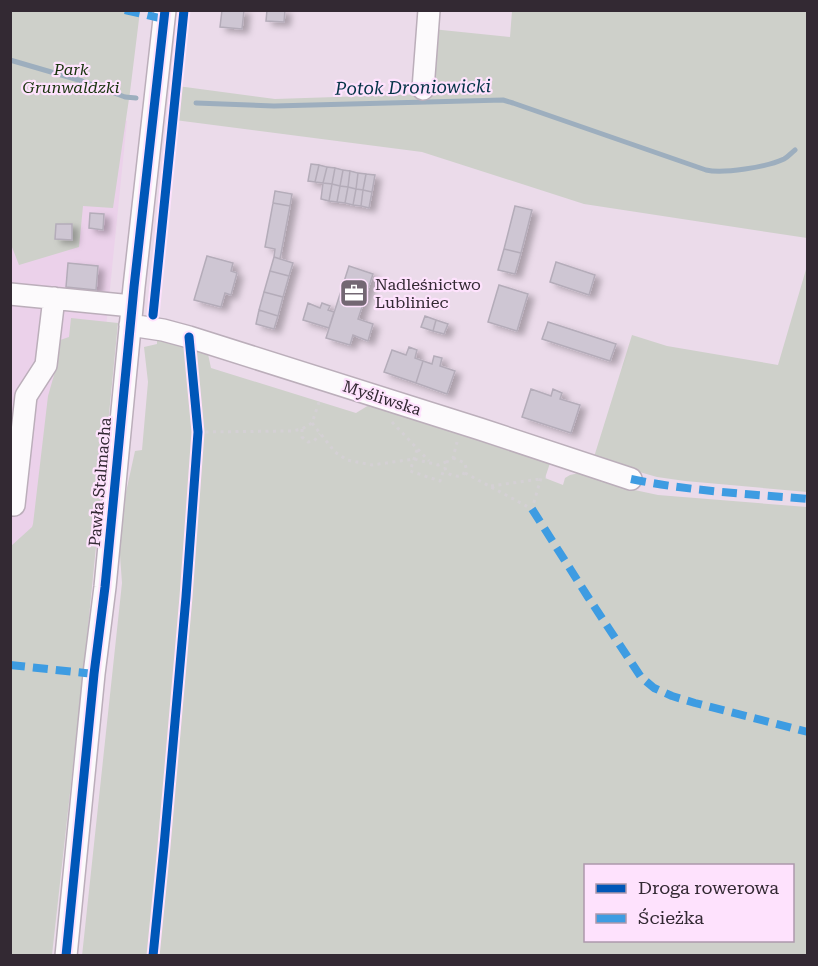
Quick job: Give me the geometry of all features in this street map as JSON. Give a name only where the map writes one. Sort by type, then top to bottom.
[{"type":"street","name":"Pawła Stalmacha","points":[[66,956],[131,316],[165,10]]},
{"type":"street","points":[[423,89],[429,10]]},
{"type":"street","name":"Myśliwska","points":[[10,294],[54,298],[131,316],[163,330],[480,429],[631,479]]},
{"type":"street","points":[[10,504],[14,506],[18,401],[26,396],[46,365],[54,298]]},
{"type":"path","points":[[198,432],[275,432],[302,429],[312,423],[319,402]]},
{"type":"path","points":[[388,418],[430,462]]},
{"type":"path","points":[[197,422],[197,444]]},
{"type":"path","points":[[312,423],[335,452],[347,460],[372,465],[414,459],[430,462],[445,467],[457,476],[465,473],[532,509],[541,478]]},
{"type":"path","points":[[302,429],[302,437],[308,442],[314,441],[320,434]]},
{"type":"path","points":[[417,450],[410,471],[440,481],[445,467],[453,458],[459,434]]},
{"type":"path","points":[[453,458],[465,463],[465,473]]},
{"type":"path","points":[[438,465],[445,467]]},
{"type":"path","points":[[489,486],[546,477]]},
{"type":"shaded area","points":[[65,109],[127,121],[72,662],[11,656],[10,114]]},
{"type":"green space","name":"Park Grunwaldzki","points":[[10,11],[140,11],[113,208],[83,206],[79,247],[19,265],[10,242]]},
{"type":"green space","points":[[512,11],[807,11],[807,238],[584,204],[422,152],[167,119],[170,85],[275,99],[427,94],[432,29],[510,37]]},
{"type":"green space","points":[[807,266],[807,492],[657,477],[594,457],[632,335],[667,346],[778,365]]},
{"type":"green space","points":[[71,318],[118,323],[85,658],[52,955],[11,955],[11,546],[33,524],[48,396],[56,368],[60,340],[69,337]]},
{"type":"green space","points":[[157,338],[208,354],[211,368],[356,413],[369,405],[550,463],[545,478],[563,485],[565,478],[579,473],[658,495],[807,507],[807,955],[82,956],[122,583],[119,542],[121,515],[135,451],[142,450],[148,382],[144,347],[157,344]]},
{"type":"building","points":[[222,10],[244,10],[242,29],[220,27]]},
{"type":"building","points":[[267,10],[285,10],[284,22],[266,21]]},
{"type":"building","points":[[311,164],[319,165],[315,182],[308,181]]},
{"type":"building","points":[[319,165],[327,167],[323,183],[315,182]]},
{"type":"building","points":[[327,167],[335,168],[332,184],[323,183]]},
{"type":"building","points":[[335,168],[343,170],[340,186],[332,184]]},
{"type":"building","points":[[343,170],[350,171],[348,187],[340,186]]},
{"type":"building","points":[[350,171],[358,173],[356,189],[348,187]]},
{"type":"building","points":[[358,173],[366,174],[363,190],[356,189]]},
{"type":"building","points":[[366,174],[375,175],[372,192],[363,190]]},
{"type":"building","points":[[323,183],[332,184],[329,201],[321,199]]},
{"type":"building","points":[[332,184],[340,186],[337,202],[329,201]]},
{"type":"building","points":[[340,186],[348,187],[345,203],[337,202]]},
{"type":"building","points":[[348,187],[356,189],[353,205],[345,203]]},
{"type":"building","points":[[356,189],[363,190],[361,206],[353,205]]},
{"type":"building","points":[[363,190],[372,192],[369,208],[361,206]]},
{"type":"building","points":[[275,191],[292,194],[290,206],[273,203]]},
{"type":"building","points":[[273,203],[290,206],[280,259],[274,257],[275,249],[265,247]]},
{"type":"building","points":[[515,206],[532,210],[521,253],[504,249]]},
{"type":"building","points":[[90,213],[104,214],[103,230],[89,228]]},
{"type":"building","points":[[56,224],[72,224],[72,240],[55,239]]},
{"type":"building","points":[[504,249],[521,253],[515,274],[498,270]]},
{"type":"building","points":[[207,256],[233,263],[231,271],[237,273],[231,295],[225,293],[221,307],[194,300]]},
{"type":"building","points":[[274,257],[293,263],[289,276],[270,271]]},
{"type":"building","points":[[556,262],[595,275],[589,295],[550,282]]},
{"type":"building","points":[[68,263],[98,266],[96,290],[66,287]]},
{"type":"building","name":"Nadleśnictwo Lubliniec","points":[[349,266],[373,274],[358,319],[373,324],[368,341],[353,335],[350,345],[326,338]]},
{"type":"building","points":[[270,271],[289,276],[283,297],[264,292]]},
{"type":"building","points":[[499,285],[528,294],[517,331],[488,322]]},
{"type":"building","points":[[264,292],[283,297],[278,316],[259,310]]},
{"type":"building","points":[[308,303],[320,308],[322,303],[330,306],[328,310],[334,312],[329,328],[303,320]]},
{"type":"building","points":[[259,310],[278,316],[274,329],[256,324]]},
{"type":"building","points":[[425,316],[436,320],[433,331],[421,327]]},
{"type":"building","points":[[436,320],[448,324],[444,334],[433,331]]},
{"type":"building","points":[[548,322],[616,344],[610,361],[542,339]]},
{"type":"building","points":[[409,347],[417,350],[415,358],[423,361],[416,383],[384,372],[392,350],[406,355]]},
{"type":"building","points":[[434,356],[442,358],[440,366],[455,371],[447,394],[416,383],[423,361],[432,364]]},
{"type":"building","points":[[531,389],[551,396],[553,389],[562,393],[560,399],[580,405],[571,433],[522,417]]},
{"type":"waterway","name":"Potok Droniowicki","points":[[10,60],[82,81],[125,97],[136,98]]},
{"type":"waterway","name":"Potok Droniowicki","points":[[196,103],[274,106],[503,100],[714,171],[767,165],[784,159],[795,150]]},
{"type":"marked path","points":[[125,10],[164,19]]},
{"type":"marked path","points":[[631,479],[741,494],[808,499]]},
{"type":"marked path","points":[[532,509],[641,677],[654,688],[695,703],[808,732]]},
{"type":"marked path","points":[[10,665],[94,674]]},
{"type":"cycle path","points":[[66,956],[134,287],[165,10]]},
{"type":"cycle path","points":[[153,315],[184,10]]},
{"type":"cycle path","points":[[153,956],[186,597],[198,432],[189,337]]},
{"type":"place","name":"Nadleśnictwo Lubliniec","points":[[354,293]]}]
